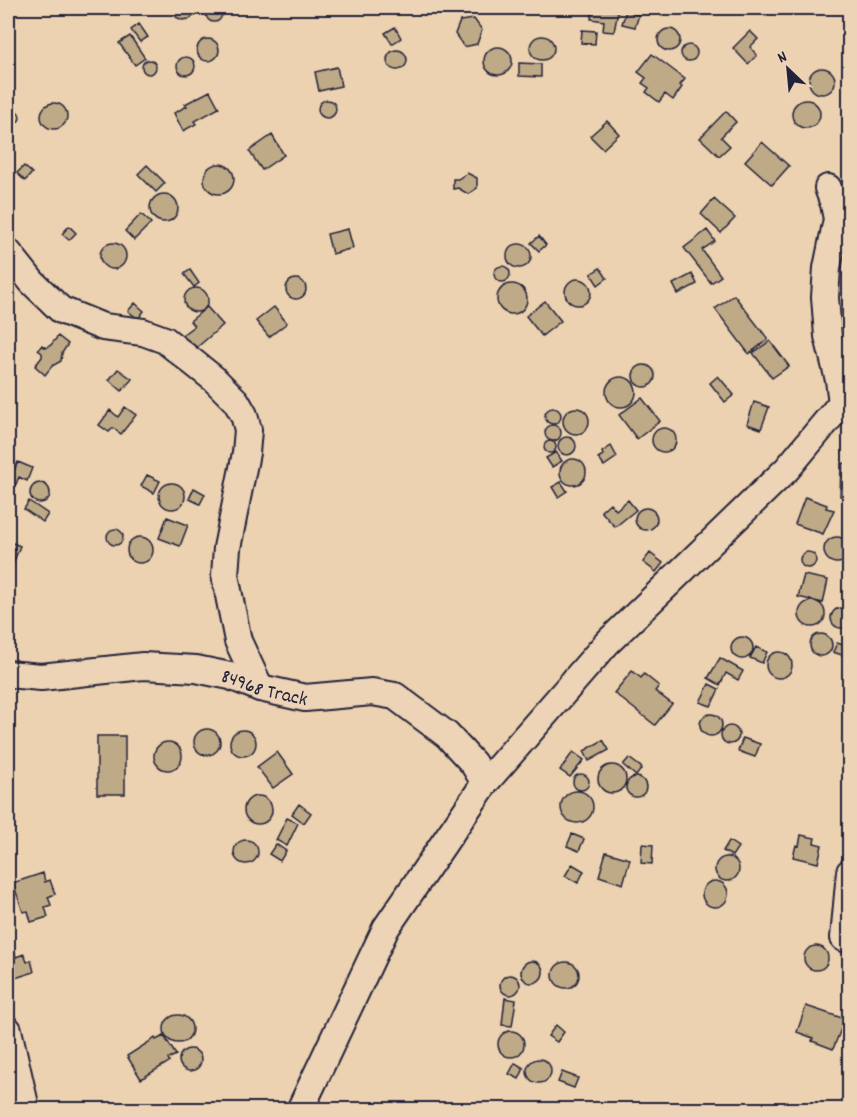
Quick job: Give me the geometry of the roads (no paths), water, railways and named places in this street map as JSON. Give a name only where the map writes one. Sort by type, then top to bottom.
[{"type":"street","points":[[304,1108],[386,928],[485,783],[607,643],[787,469],[845,398],[828,336],[825,297],[826,268],[837,219],[828,188]]},
{"type":"street","points":[[8,252],[32,282],[61,310],[103,327],[143,332],[165,340],[214,379],[236,401],[248,430],[246,453],[227,548],[225,575],[238,641],[260,688]]},
{"type":"street","name":"84968 Track","points":[[8,674],[41,677],[143,666],[196,669],[230,676],[260,688],[305,698],[372,692],[395,696],[447,735],[473,763],[485,783]]},
{"type":"street","points":[[844,938],[849,872]]},
{"type":"street","points":[[8,1030],[26,1109]]}]
